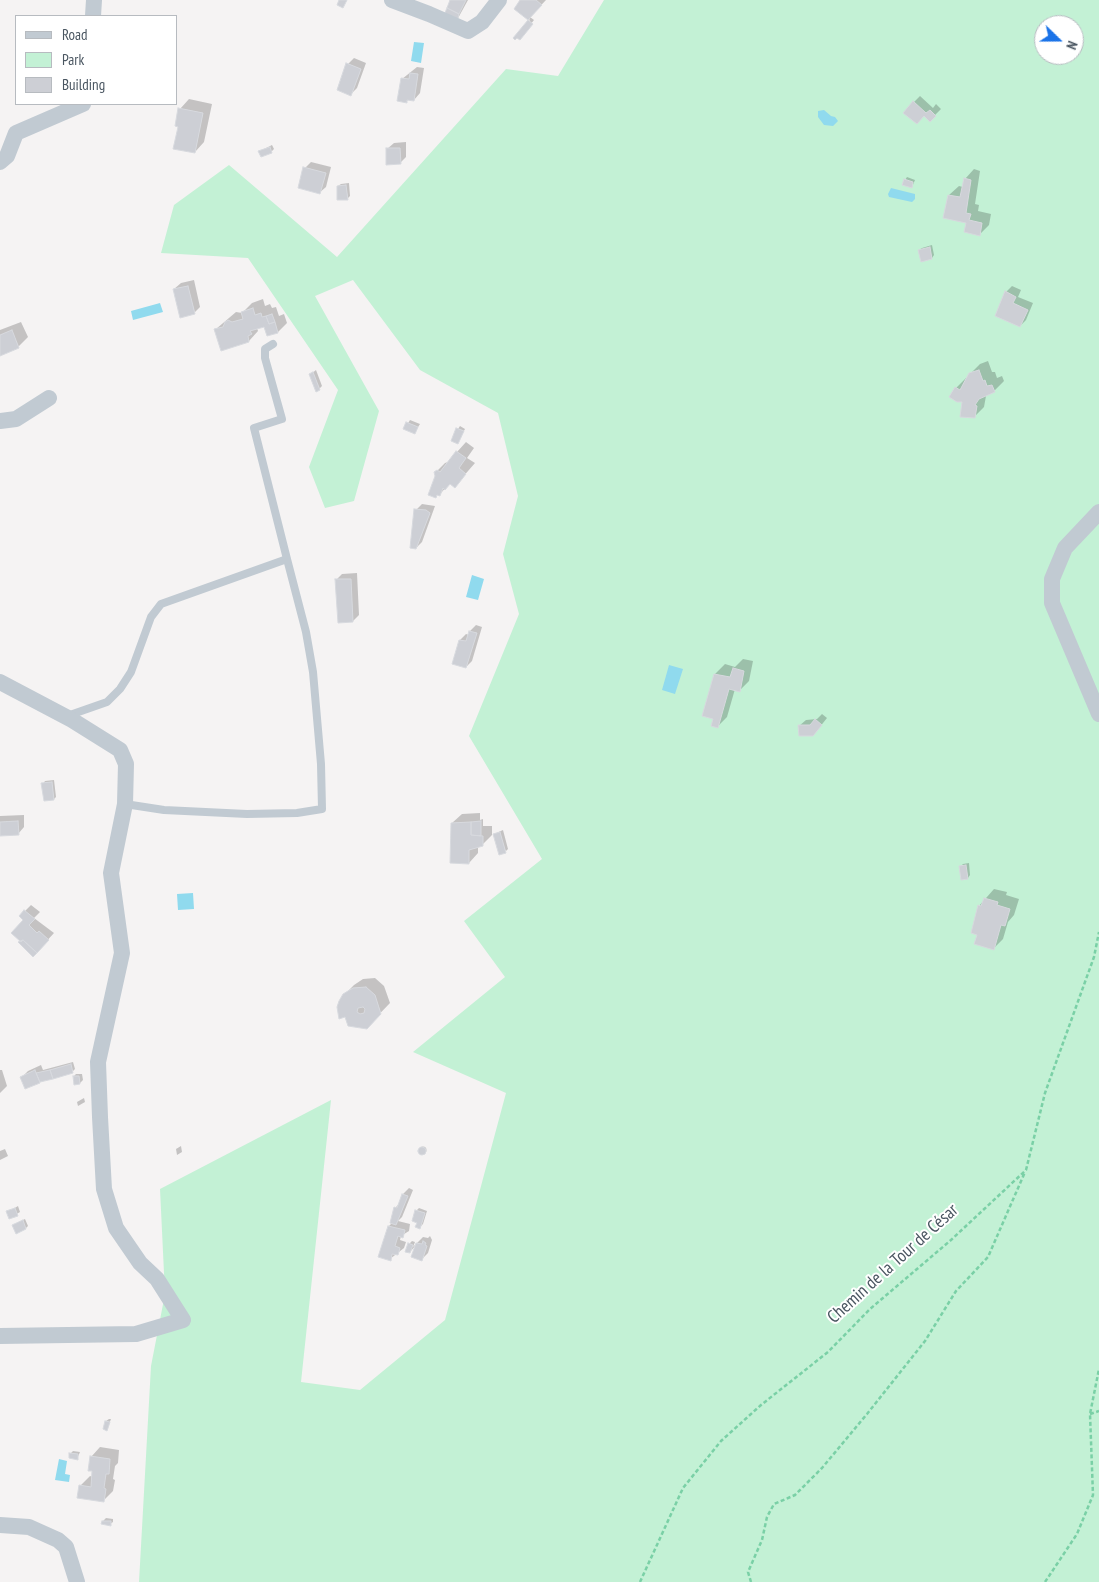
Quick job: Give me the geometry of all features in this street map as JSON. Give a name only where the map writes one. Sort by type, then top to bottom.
[{"type":"street","points":[[93,15],[94,0]]},
{"type":"street","points":[[392,0],[468,31],[482,22],[499,0]]},
{"type":"street","points":[[0,162],[6,156],[16,133],[81,105]]},
{"type":"street","points":[[0,421],[16,419],[49,398]]},
{"type":"street","points":[[1099,512],[1065,548],[1052,579],[1052,603],[1099,714]]},
{"type":"street","points":[[0,682],[65,717],[120,750],[126,764],[125,804],[111,873],[122,954],[98,1062],[104,1190],[116,1228],[140,1263],[157,1279],[183,1320],[136,1334],[0,1336]]},
{"type":"street","points":[[0,1525],[29,1528],[58,1540],[66,1547],[77,1582]]},
{"type":"lane","points":[[125,804],[164,810],[247,814],[297,813],[322,809],[321,764],[313,672],[306,632],[254,428],[282,419],[264,358],[265,349],[274,344]]},
{"type":"lane","points":[[65,717],[108,702],[120,689],[131,672],[151,617],[161,604],[287,559]]},
{"type":"path","points":[[751,1582],[748,1572],[762,1540],[767,1517],[774,1504],[795,1495],[822,1468],[925,1342],[956,1291],[988,1257],[1026,1170],[1045,1092],[1094,957],[1099,932]]},
{"type":"path","name":"Chemin de la Tour de César","points":[[640,1582],[683,1488],[721,1441],[760,1405],[828,1352],[870,1309],[951,1240],[1026,1170]]},
{"type":"path","points":[[1045,1582],[1077,1534],[1093,1495],[1090,1414],[1099,1369]]},
{"type":"path","points":[[1090,1414],[1099,1411]]},
{"type":"green space","points":[[604,0],[1099,0],[1099,1582],[139,1582],[151,1366],[165,1294],[160,1189],[331,1100],[301,1382],[360,1390],[445,1320],[506,1093],[413,1052],[505,977],[464,921],[542,859],[469,736],[519,614],[503,554],[518,496],[498,413],[420,370],[353,280],[315,296],[379,411],[354,501],[325,508],[309,467],[338,390],[248,258],[161,253],[174,205],[229,165],[337,257],[506,69],[558,76]]},
{"type":"water","points":[[414,42],[424,43],[421,63],[411,61]]},
{"type":"water","points":[[824,110],[838,121],[833,126],[824,125],[818,117],[818,111]]},
{"type":"water","points":[[891,188],[915,194],[915,199],[912,202],[889,197],[888,194]]},
{"type":"water","points":[[160,303],[163,312],[133,320],[131,311]]},
{"type":"water","points":[[472,575],[484,579],[478,600],[466,597]]},
{"type":"water","points":[[669,665],[683,669],[675,694],[662,690]]},
{"type":"water","points":[[193,893],[194,909],[178,910],[177,894]]},
{"type":"water","points":[[59,1459],[67,1461],[65,1474],[70,1475],[69,1482],[55,1480]]},
{"type":"building","points":[[339,0],[347,0],[343,8],[337,5]]},
{"type":"building","points":[[450,0],[466,0],[459,14],[447,8]]},
{"type":"building","points":[[520,0],[536,0],[542,5],[528,20],[514,9]]},
{"type":"building","points":[[447,8],[459,14],[457,22],[444,15]]},
{"type":"building","points":[[528,20],[533,24],[520,40],[517,38],[515,40],[513,38]]},
{"type":"building","points":[[346,63],[361,69],[351,96],[337,90]]},
{"type":"building","points":[[410,73],[418,74],[414,101],[407,100],[407,103],[397,101],[401,78],[409,79]]},
{"type":"building","points":[[913,101],[926,113],[930,110],[936,116],[930,122],[924,116],[917,124],[903,113]]},
{"type":"building","points":[[178,108],[203,113],[195,153],[173,149],[178,127],[175,126]]},
{"type":"building","points":[[270,147],[272,153],[261,157],[258,151]]},
{"type":"building","points":[[386,148],[400,148],[401,164],[386,165]]},
{"type":"building","points":[[303,167],[326,173],[320,194],[298,188]]},
{"type":"building","points":[[964,178],[971,180],[966,213],[971,214],[969,220],[982,223],[980,236],[964,232],[966,223],[943,218],[948,195],[960,197]]},
{"type":"building","points":[[904,179],[913,182],[912,188],[902,185]]},
{"type":"building","points":[[346,185],[348,200],[337,200],[337,186]]},
{"type":"building","points":[[930,247],[932,259],[921,262],[918,250]]},
{"type":"building","points":[[188,286],[195,314],[180,318],[173,289]]},
{"type":"building","points":[[1005,291],[1016,297],[1013,303],[1028,310],[1020,327],[995,316]]},
{"type":"building","points":[[253,308],[255,315],[261,313],[262,317],[266,316],[269,324],[275,322],[278,333],[267,336],[264,327],[250,331],[252,334],[248,336],[249,342],[221,351],[214,329],[223,327],[228,320],[232,322],[243,319],[241,312]]},
{"type":"building","points":[[272,314],[275,322],[269,324],[266,316]]},
{"type":"building","points":[[12,330],[19,348],[0,356],[0,335]]},
{"type":"building","points":[[979,370],[983,381],[985,380],[987,386],[992,385],[995,392],[979,399],[975,405],[977,406],[975,418],[960,417],[962,402],[957,402],[949,397],[955,387],[960,390],[969,373]]},
{"type":"building","points":[[313,372],[320,390],[316,392],[309,374]]},
{"type":"building","points":[[406,422],[418,427],[415,434],[403,429]]},
{"type":"building","points":[[456,428],[464,431],[458,444],[451,441]]},
{"type":"building","points":[[456,451],[466,458],[459,468],[466,474],[455,488],[450,484],[445,490],[443,488],[440,496],[437,495],[436,498],[428,495],[435,476],[434,472],[437,470],[440,472]]},
{"type":"building","points":[[414,509],[426,510],[430,513],[416,549],[410,548]]},
{"type":"building","points":[[335,579],[351,579],[353,622],[338,623]]},
{"type":"building","points":[[469,631],[477,633],[466,668],[452,664],[459,640],[466,641]]},
{"type":"building","points":[[733,668],[744,671],[740,692],[729,689],[718,728],[711,726],[713,719],[702,716],[714,674],[730,677]]},
{"type":"building","points":[[815,719],[822,725],[813,736],[799,736],[798,725],[810,725]]},
{"type":"building","points":[[52,782],[54,800],[44,801],[41,783]]},
{"type":"building","points":[[18,821],[19,835],[0,836],[0,822]]},
{"type":"building","points":[[481,821],[481,836],[471,835],[471,822]]},
{"type":"building","points":[[471,822],[471,835],[483,836],[483,846],[469,850],[469,864],[450,863],[451,823]]},
{"type":"building","points":[[500,832],[506,853],[499,855],[493,834]]},
{"type":"building","points":[[966,865],[968,879],[961,880],[959,866]]},
{"type":"building","points":[[984,898],[998,902],[997,905],[1010,909],[1005,926],[1001,925],[994,950],[974,944],[977,935],[971,933],[978,905],[981,906]]},
{"type":"building","points":[[24,910],[35,919],[29,925],[37,933],[39,931],[49,940],[37,953],[23,940],[21,942],[11,933],[23,920],[19,916]]},
{"type":"building","points":[[23,940],[37,953],[33,957],[18,942]]},
{"type":"building","points":[[366,987],[375,995],[381,1014],[367,1029],[348,1026],[345,1017],[339,1019],[337,1007],[339,1001],[343,994],[353,988]],"holes":[[[363,1007],[365,1009],[364,1013],[360,1014],[357,1012],[358,1008]]]},
{"type":"building","points":[[71,1064],[73,1073],[53,1079],[50,1070]]},
{"type":"building","points":[[35,1070],[40,1083],[25,1089],[20,1077]]},
{"type":"building","points":[[50,1070],[53,1079],[40,1082],[36,1073]]},
{"type":"building","points":[[73,1076],[79,1076],[80,1084],[74,1085]]},
{"type":"building","points":[[422,1147],[426,1151],[422,1155],[418,1151]]},
{"type":"building","points":[[402,1194],[408,1196],[396,1225],[390,1223],[394,1207],[397,1208]]},
{"type":"building","points":[[15,1208],[18,1216],[9,1219],[6,1211]]},
{"type":"building","points":[[415,1210],[425,1213],[420,1229],[415,1227],[417,1223],[412,1221]]},
{"type":"building","points":[[23,1220],[26,1229],[16,1234],[12,1225]]},
{"type":"building","points":[[388,1226],[405,1230],[403,1238],[398,1236],[395,1246],[400,1248],[398,1255],[392,1254],[391,1261],[378,1257]]},
{"type":"building","points":[[423,1241],[427,1246],[422,1261],[411,1257],[416,1243],[422,1244]]},
{"type":"building","points":[[408,1243],[413,1245],[410,1253],[405,1252]]},
{"type":"building","points":[[105,1421],[110,1422],[107,1431],[103,1429]]},
{"type":"building","points":[[69,1453],[78,1454],[78,1460],[69,1458]]},
{"type":"building","points":[[90,1456],[110,1459],[109,1474],[106,1474],[104,1488],[106,1489],[104,1502],[77,1498],[79,1485],[91,1487],[92,1471],[88,1471]]},
{"type":"building","points":[[102,1521],[111,1521],[111,1526],[101,1524]]}]
